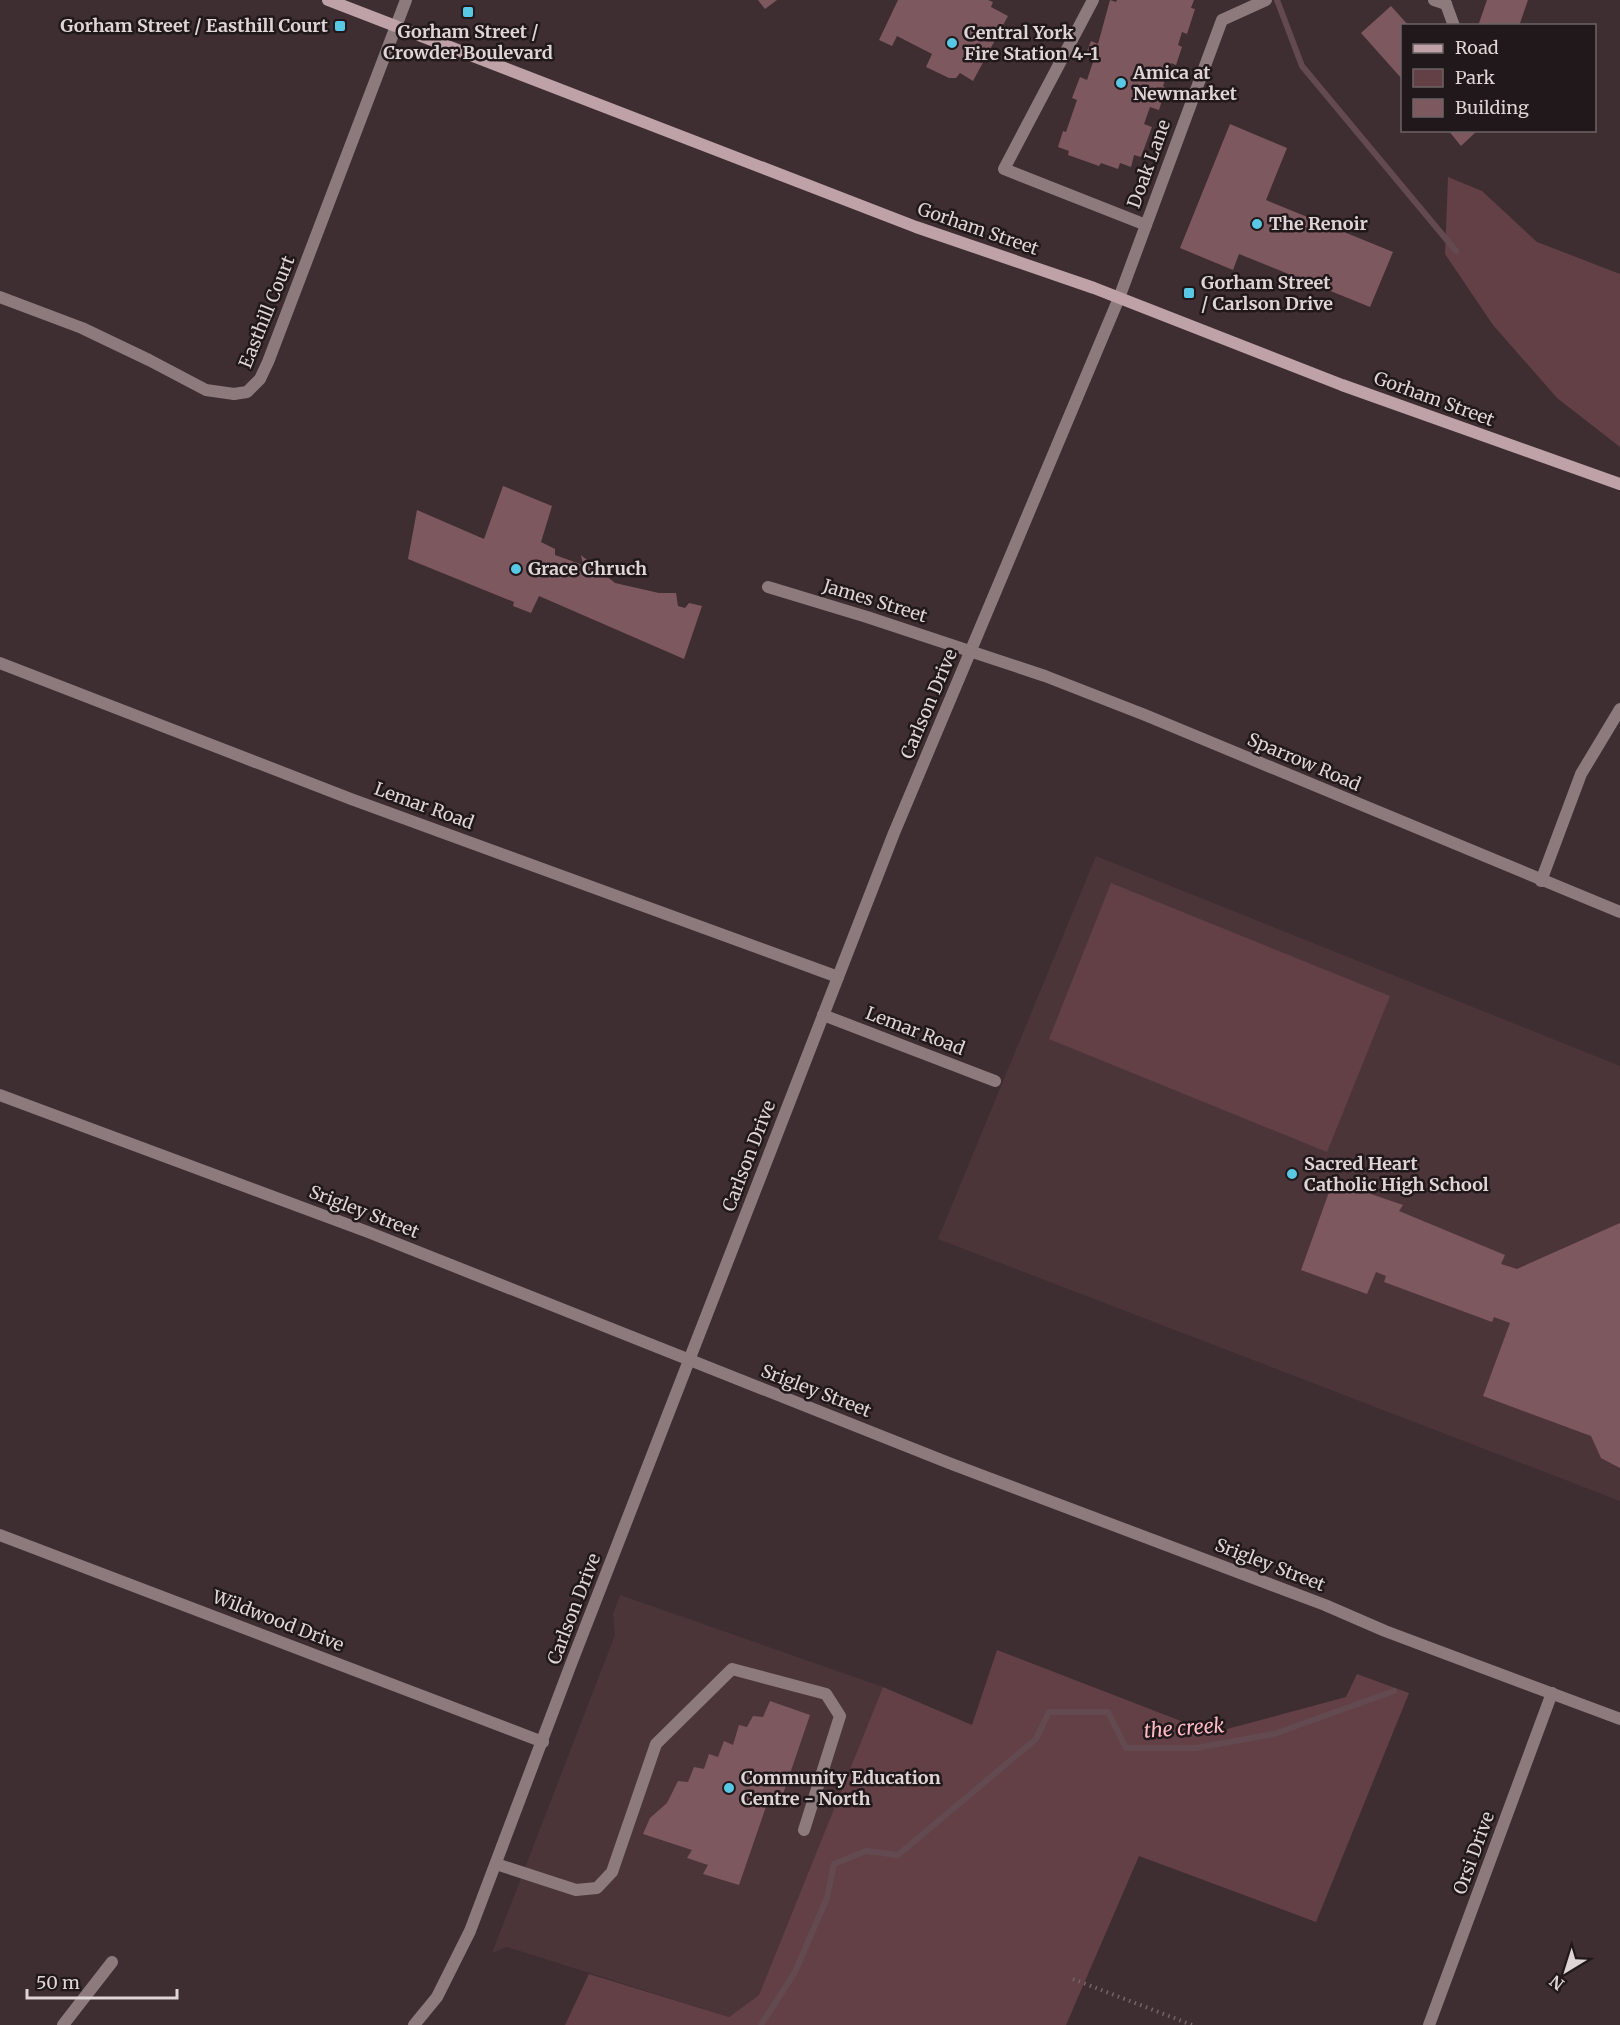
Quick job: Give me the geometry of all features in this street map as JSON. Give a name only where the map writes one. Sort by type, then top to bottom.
[{"type":"main road","name":"Gorham Street","points":[[328,0],[916,227],[1152,309],[1342,385],[1620,484]]},
{"type":"street","points":[[397,26],[406,0]]},
{"type":"street","points":[[1093,0],[1004,169],[1146,225]]},
{"type":"street","name":"Doak Lane","points":[[1119,298],[1222,20],[1266,0]]},
{"type":"street","points":[[1443,1],[1453,24]]},
{"type":"street","name":"Easthill Court","points":[[0,297],[82,328],[206,390],[234,394],[247,393],[260,380],[268,362],[397,26]]},
{"type":"street","name":"Carlson Drive","points":[[414,2025],[437,1997],[466,1941],[894,832],[1119,298]]},
{"type":"street","name":"James Street","points":[[768,586],[971,651]]},
{"type":"street","name":"Sparrow Road","points":[[971,651],[1045,676],[1145,715],[1620,912]]},
{"type":"street","name":"Lemar Road","points":[[0,663],[351,799],[838,977]]},
{"type":"street","points":[[1541,881],[1581,774],[1620,709]]},
{"type":"street","name":"Lemar Road","points":[[823,1015],[994,1081]]},
{"type":"street","name":"Srigley Street","points":[[0,1095],[368,1232],[949,1462],[1325,1605],[1385,1631],[1620,1719]]},
{"type":"street","name":"Wildwood Drive","points":[[0,1535],[543,1742]]},
{"type":"street","points":[[496,1864],[576,1890],[597,1888],[612,1872],[656,1744],[732,1669],[826,1694],[840,1716],[804,1830]]},
{"type":"street","name":"Orsi Drive","points":[[1429,2025],[1552,1693]]},
{"type":"street","points":[[63,2025],[112,1962]]},
{"type":"path","points":[[1072,1979],[1192,2025]]},
{"type":"shaded area","name":"Sacred Heart Catholic High School","points":[[1096,856],[1620,1066],[1620,1501],[938,1239]]},
{"type":"shaded area","points":[[620,1595],[883,1687],[759,1995],[729,2017],[507,1947],[492,1953],[615,1635],[613,1614]]},
{"type":"green space","points":[[1448,177],[1482,191],[1537,242],[1620,274],[1620,447],[1557,398],[1493,325],[1445,254]]},
{"type":"green space","points":[[1111,883],[1390,996],[1327,1152],[1049,1039]]},
{"type":"green space","points":[[997,1650],[1212,1733],[1346,1697],[1357,1674],[1409,1693],[1316,1922],[1139,1856],[1066,2025],[565,2025],[589,1974],[729,2017],[759,1995],[883,1687],[972,1725]]},
{"type":"building","points":[[758,0],[777,0],[765,9]]},
{"type":"building","name":"Central York Fire Station 4-1","points":[[898,0],[988,0],[993,2],[991,7],[1008,16],[973,81],[960,73],[956,78],[949,78],[926,67],[932,54],[897,36],[892,46],[879,40]]},
{"type":"building","name":"Amica at Newmarket","points":[[1110,0],[1116,2],[1117,0],[1194,0],[1191,8],[1195,9],[1187,34],[1182,32],[1178,45],[1182,47],[1176,65],[1171,63],[1163,86],[1166,88],[1159,110],[1150,107],[1144,124],[1152,127],[1141,157],[1134,155],[1131,167],[1120,163],[1118,169],[1101,163],[1099,166],[1068,155],[1069,151],[1058,147],[1077,100],[1072,98],[1080,77],[1087,80],[1094,59],[1085,56],[1091,41],[1098,44]]},
{"type":"building","points":[[1487,0],[1528,0],[1520,24],[1479,24]]},
{"type":"building","points":[[1391,6],[1407,24],[1401,24],[1401,78],[1361,33]]},
{"type":"building","name":"The Renoir","points":[[1230,124],[1287,148],[1266,200],[1393,252],[1370,307],[1239,254],[1233,270],[1180,248]]},
{"type":"building","points":[[1450,132],[1476,132],[1461,146]]},
{"type":"building","name":"Grace Chruch","points":[[503,486],[552,506],[541,542],[555,549],[555,555],[583,565],[581,555],[615,583],[659,593],[676,593],[678,606],[685,608],[689,603],[702,606],[684,659],[539,596],[531,613],[513,606],[514,602],[408,559],[417,510],[484,539]]},
{"type":"building","points":[[1333,1181],[1403,1205],[1399,1211],[1505,1255],[1501,1264],[1517,1269],[1620,1223],[1620,1468],[1601,1458],[1591,1436],[1483,1396],[1510,1323],[1494,1317],[1492,1322],[1384,1282],[1386,1276],[1376,1272],[1367,1294],[1301,1270]]},
{"type":"building","name":"Community Education Centre - North","points":[[770,1701],[810,1715],[781,1800],[770,1795],[739,1885],[703,1874],[708,1865],[687,1858],[692,1850],[643,1834],[650,1818],[667,1803],[678,1781],[688,1782],[694,1767],[704,1769],[709,1754],[718,1757],[724,1741],[733,1745],[739,1725],[747,1727],[753,1716],[763,1717]]},
{"type":"waterway","points":[[1277,0],[1302,66],[1456,251]]},
{"type":"waterway","name":"the creek","points":[[761,2025],[795,1972],[827,1898],[834,1864],[866,1851],[898,1855],[1036,1739],[1049,1712],[1108,1712],[1126,1748],[1196,1748],[1274,1734],[1394,1691]]},
{"type":"place","name":"Gorham Street / Crowder Boulevard","points":[[468,12]]},
{"type":"place","name":"Gorham Street / Easthill Court","points":[[340,26]]},
{"type":"place","name":"Central York Fire Station 4-1","points":[[952,43]]},
{"type":"place","name":"Amica at Newmarket","points":[[1121,83]]},
{"type":"place","name":"The Renoir","points":[[1257,224]]},
{"type":"place","name":"Gorham Street / Carlson Drive","points":[[1189,293]]},
{"type":"place","name":"Grace Chruch","points":[[516,569]]},
{"type":"place","name":"Sacred Heart Catholic High School","points":[[1292,1174]]},
{"type":"place","name":"Community Education Centre - North","points":[[729,1788]]}]
